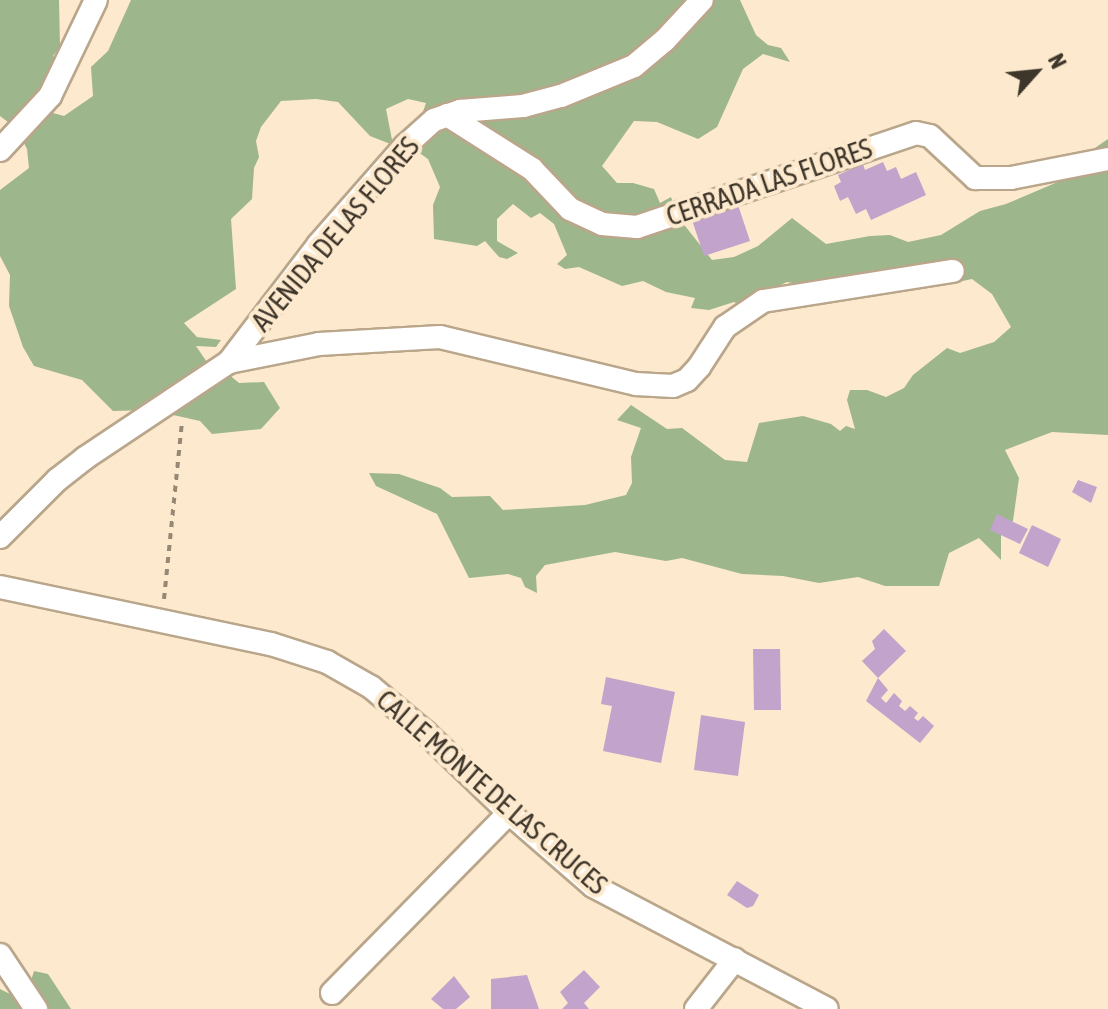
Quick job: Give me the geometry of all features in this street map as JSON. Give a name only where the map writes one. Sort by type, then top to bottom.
[{"type":"street","points":[[0,150],[50,96],[96,0]]},
{"type":"street","name":"AVENIDA DE LAS FLORES","points":[[0,537],[66,473],[229,362],[318,245],[372,182],[424,129],[447,115],[523,106],[561,96],[634,66],[665,40],[702,0]]},
{"type":"street","name":"CERRADA LAS FLORES","points":[[447,115],[532,169],[570,209],[602,224],[637,227],[916,133],[930,136],[960,168],[984,179],[1011,178],[1108,159]]},
{"type":"street","points":[[229,362],[319,344],[440,337],[636,384],[673,386],[687,380],[699,367],[725,327],[763,301],[953,271]]},
{"type":"street","name":"CALLE MONTE DE LAS CRUCES","points":[[0,587],[271,644],[327,662],[382,696],[426,733],[509,813],[593,886],[827,1009]]},
{"type":"street","points":[[332,993],[509,813]]},
{"type":"street","points":[[0,955],[36,1009]]},
{"type":"street","points":[[696,1009],[735,959]]},
{"type":"path","points":[[161,621],[177,497],[184,393]]},
{"type":"green space","points":[[0,0],[59,0],[60,47],[53,56],[71,67],[74,75],[42,102],[58,101],[53,113],[64,116],[93,96],[91,67],[108,51],[131,0],[740,0],[756,35],[768,45],[781,48],[790,62],[763,54],[743,69],[717,127],[698,139],[657,122],[634,121],[602,166],[617,183],[633,183],[654,189],[660,203],[671,197],[678,217],[712,260],[734,257],[758,246],[792,218],[826,244],[870,236],[890,235],[908,242],[941,235],[980,211],[1006,204],[1060,181],[1070,165],[1108,139],[1108,435],[1052,432],[1005,450],[1019,478],[1013,521],[1001,533],[1001,560],[979,538],[949,553],[939,586],[885,586],[858,577],[819,583],[783,576],[742,574],[682,558],[666,561],[615,552],[545,565],[536,576],[537,593],[525,587],[521,578],[508,574],[469,578],[437,514],[376,486],[369,473],[399,474],[440,488],[452,497],[490,496],[503,510],[585,505],[626,495],[632,483],[631,457],[641,428],[617,420],[631,405],[667,429],[682,428],[725,460],[747,462],[759,423],[803,416],[831,424],[840,431],[846,426],[855,429],[847,400],[850,390],[867,390],[886,397],[904,388],[913,375],[947,348],[960,353],[994,342],[1011,327],[992,294],[972,279],[953,283],[951,278],[834,291],[787,282],[753,292],[741,305],[734,302],[709,310],[691,308],[695,298],[666,292],[643,281],[622,286],[579,267],[565,269],[557,264],[567,255],[554,224],[540,213],[531,218],[513,204],[497,219],[497,241],[518,253],[507,259],[499,257],[485,241],[477,246],[434,239],[433,205],[440,187],[428,159],[411,147],[426,103],[408,99],[386,109],[393,145],[370,136],[338,102],[316,99],[281,101],[261,127],[256,141],[259,157],[254,168],[252,199],[231,219],[236,289],[184,323],[197,337],[221,340],[216,347],[196,346],[215,374],[227,373],[239,383],[264,382],[280,408],[261,429],[212,434],[200,421],[151,410],[113,411],[82,380],[34,366],[23,347],[9,306],[10,275],[0,256],[0,190],[29,168],[27,149],[17,129],[0,116]]},
{"type":"green space","points":[[34,971],[48,974],[71,1009],[0,1009],[0,989],[10,994],[30,984]]},
{"type":"building","points":[[883,162],[887,171],[896,167],[901,179],[916,172],[926,195],[871,220],[866,209],[856,214],[848,197],[840,201],[834,186],[841,182],[838,175],[863,164],[865,170]]},
{"type":"building","points":[[737,202],[750,241],[704,256],[691,217]]},
{"type":"building","points":[[1078,480],[1097,487],[1091,503],[1072,492]]},
{"type":"building","points":[[997,514],[1028,529],[1020,544],[990,530]]},
{"type":"building","points":[[1032,525],[1061,539],[1048,567],[1019,553]]},
{"type":"building","points":[[884,629],[906,651],[878,678],[862,661],[875,649],[872,641]]},
{"type":"building","points":[[753,649],[780,649],[781,710],[754,710]]},
{"type":"building","points":[[606,677],[675,692],[661,763],[603,751],[612,706],[601,704]]},
{"type":"building","points":[[878,678],[888,690],[881,698],[886,703],[894,693],[902,701],[899,706],[905,711],[910,706],[918,713],[914,718],[918,721],[923,716],[934,726],[920,743],[866,701]]},
{"type":"building","points":[[701,715],[745,722],[738,776],[694,770]]},
{"type":"building","points":[[737,881],[759,895],[753,906],[747,908],[727,895]]},
{"type":"building","points":[[584,970],[600,987],[584,1003],[589,1009],[562,1009],[568,1003],[560,992]]},
{"type":"building","points":[[527,975],[539,1009],[491,1009],[491,979]]},
{"type":"building","points":[[454,976],[470,997],[456,1009],[443,1009],[431,999]]}]
